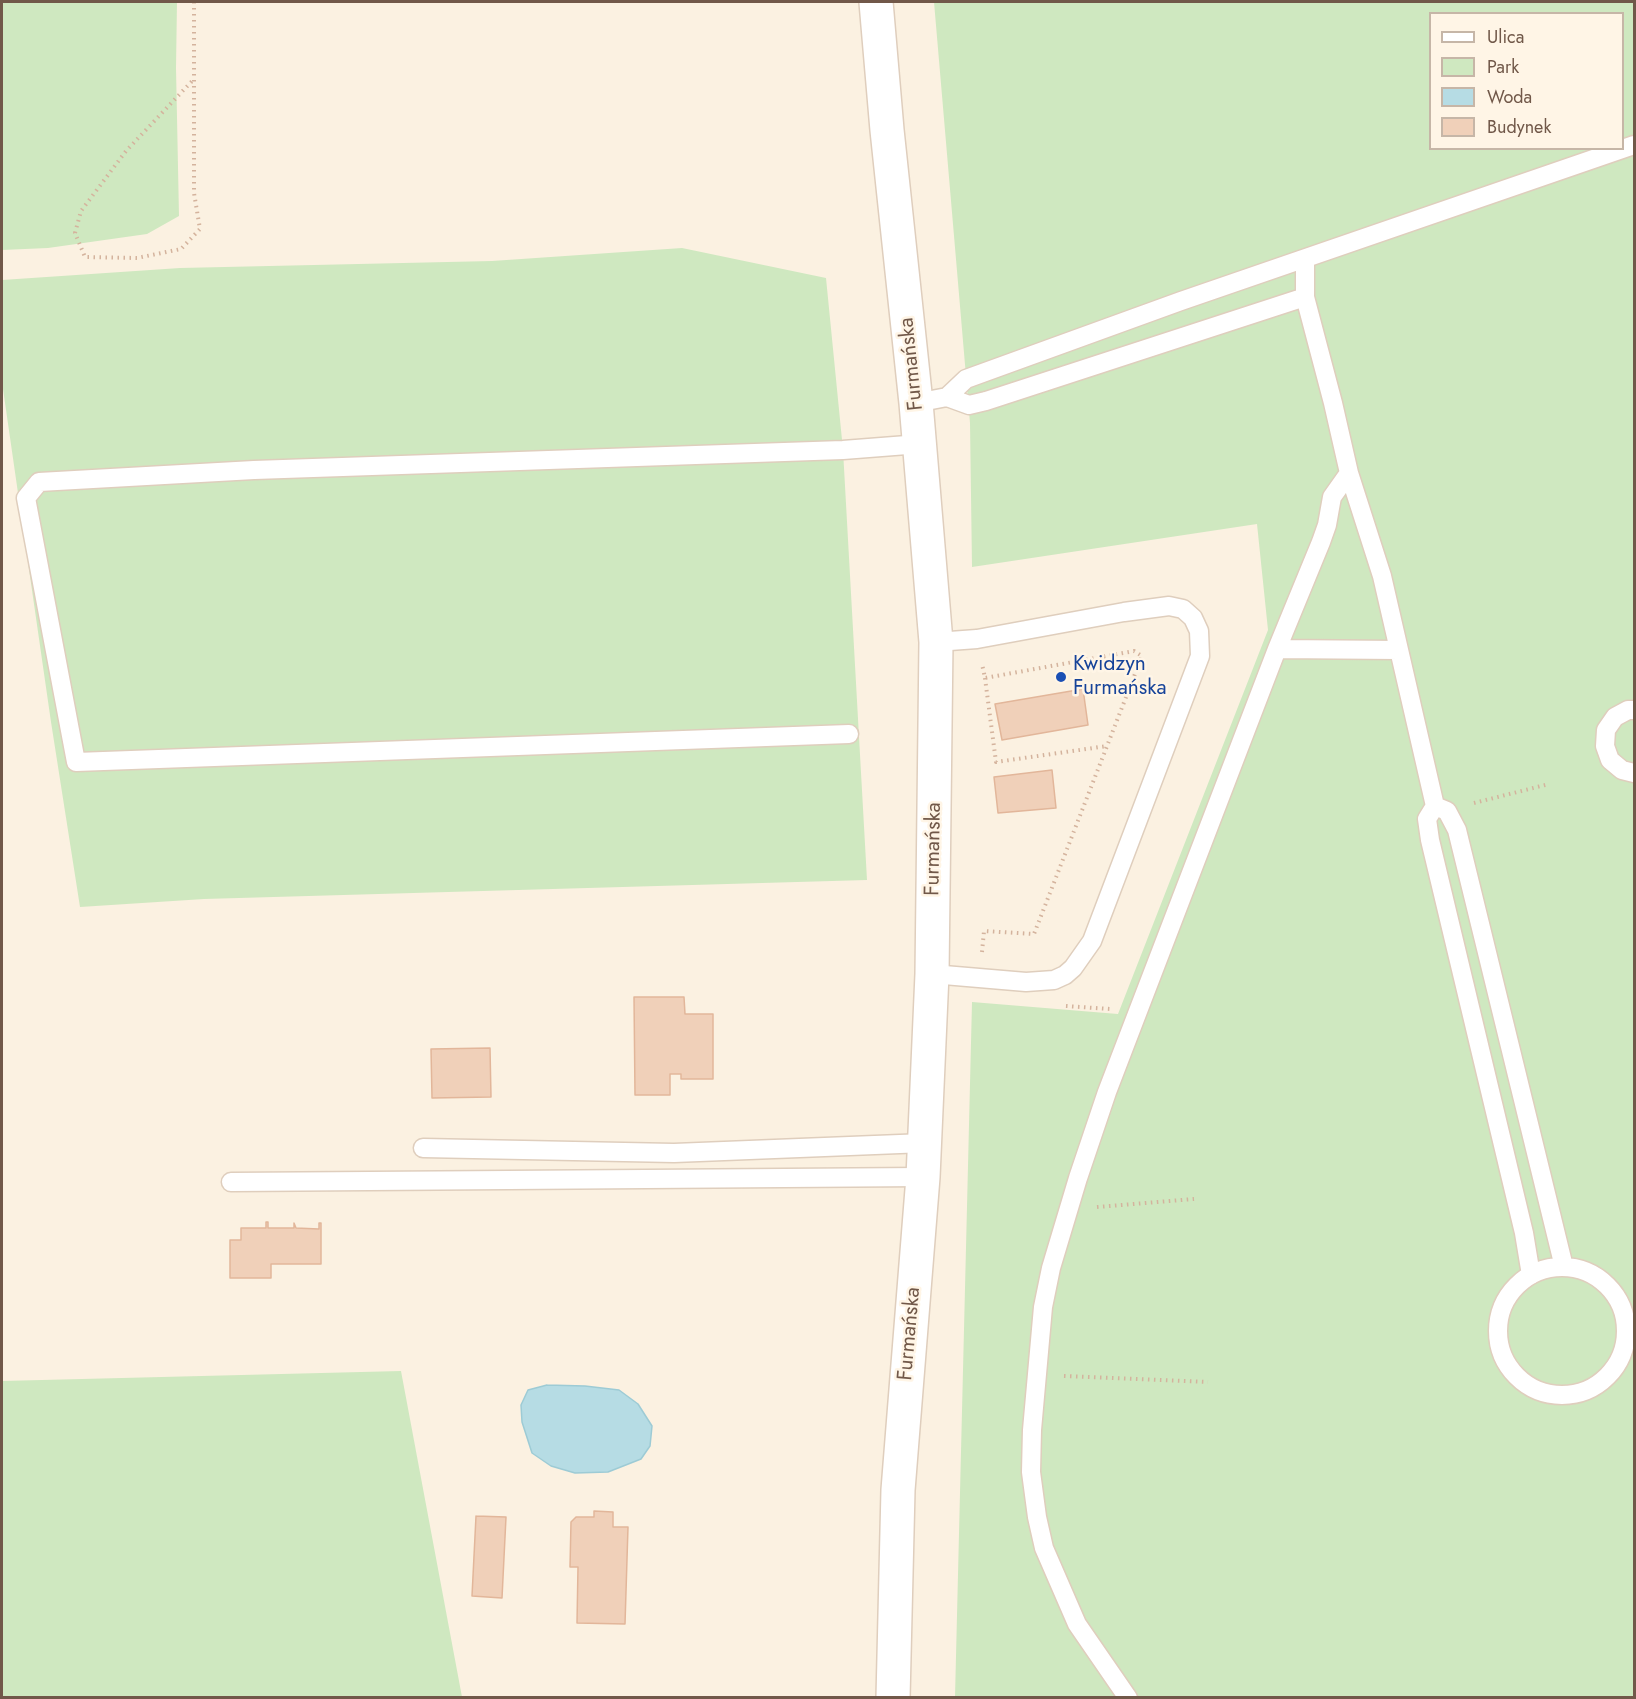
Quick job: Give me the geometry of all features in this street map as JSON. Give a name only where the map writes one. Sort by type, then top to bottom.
[{"type":"street","name":"Furmańska","points":[[876,2],[887,130],[932,400],[920,444],[936,642],[932,974],[923,1177],[898,1490],[893,1698]]},
{"type":"lane","points":[[932,400],[966,379],[1180,301],[1621,150]]},
{"type":"lane","points":[[1305,260],[1305,297],[1349,473],[1382,576],[1441,808],[1457,830],[1564,1267]]},
{"type":"lane","points":[[932,400],[969,405],[986,401],[1305,297]]},
{"type":"lane","points":[[849,734],[76,762],[26,498],[39,482],[254,470],[843,450],[920,444]]},
{"type":"lane","points":[[1128,1698],[1077,1624],[1059,1588],[1044,1548],[1037,1517],[1031,1473],[1032,1430],[1043,1307],[1051,1268],[1107,1092],[1277,649],[1321,542],[1332,497],[1349,473]]},
{"type":"lane","points":[[932,974],[1026,982],[1054,980],[1065,975],[1082,957],[1092,941],[1200,656],[1199,631],[1193,618],[1183,609],[1169,606],[978,639],[936,642]]},
{"type":"lane","points":[[1277,649],[1399,650]]},
{"type":"lane","points":[[1635,710],[1628,710],[1615,717],[1606,730],[1605,746],[1610,760],[1622,770],[1635,773]]},
{"type":"lane","points":[[1441,808],[1426,819],[1430,840],[1524,1233],[1531,1275]]},
{"type":"lane","points":[[423,1148],[674,1153],[925,1143]]},
{"type":"lane","points":[[231,1182],[923,1177]]},
{"type":"lane","points":[[1564,1267],[1576,1269],[1599,1279],[1616,1297],[1625,1320],[1624,1346],[1617,1363],[1606,1378],[1584,1392],[1559,1395],[1535,1389],[1515,1374],[1502,1353],[1498,1329],[1504,1304],[1518,1284],[1531,1275],[1552,1268],[1564,1267]]},
{"type":"path","points":[[194,2],[194,79],[194,193],[200,229],[181,249],[137,258],[85,257],[75,233],[81,211],[126,151],[194,79]]},
{"type":"path","points":[[978,639],[996,762],[1107,746]]},
{"type":"path","points":[[981,979],[984,931],[1034,934],[1142,656],[1134,651],[985,678]]},
{"type":"path","points":[[1441,808],[1549,784]]},
{"type":"path","points":[[1058,1005],[1111,1009],[1115,1006]]},
{"type":"path","points":[[1070,1205],[1088,1207],[1194,1199]]},
{"type":"path","points":[[1036,1374],[1208,1382]]},
{"type":"green space","points":[[2,2],[177,2],[179,216],[147,234],[48,248],[2,250]]},
{"type":"green space","points":[[934,2],[1634,2],[1634,1697],[955,1697],[972,1002],[1118,1014],[1268,630],[1257,524],[972,567],[970,423]]},
{"type":"green space","points":[[682,248],[826,278],[843,450],[867,880],[204,899],[80,907],[2,382],[2,280],[180,268],[492,261]]},
{"type":"green space","points":[[401,1371],[462,1697],[2,1697],[2,1381]]},
{"type":"water","points":[[547,1385],[619,1390],[638,1404],[652,1426],[650,1446],[641,1459],[608,1472],[575,1473],[551,1466],[532,1453],[522,1422],[521,1405],[528,1390]]},
{"type":"building","points":[[1083,689],[1088,725],[1002,740],[995,704]]},
{"type":"building","points":[[1052,770],[1056,808],[998,813],[994,777]]},
{"type":"building","points":[[634,997],[684,997],[685,1014],[713,1014],[713,1079],[681,1079],[681,1074],[670,1074],[670,1095],[635,1095]]},
{"type":"building","points":[[490,1048],[491,1097],[432,1098],[431,1049]]},
{"type":"building","points":[[266,1222],[268,1222],[268,1228],[294,1228],[294,1223],[296,1228],[319,1229],[319,1223],[321,1223],[321,1264],[271,1264],[271,1278],[230,1278],[230,1240],[241,1240],[241,1228],[266,1228]]},
{"type":"building","points":[[594,1511],[613,1512],[613,1527],[628,1527],[625,1624],[577,1623],[578,1567],[570,1567],[571,1522],[576,1517],[594,1517]]},
{"type":"building","points":[[476,1516],[506,1517],[502,1598],[472,1596]]},
{"type":"place","name":"Kwidzyn Furmańska","points":[[1061,677]]}]
